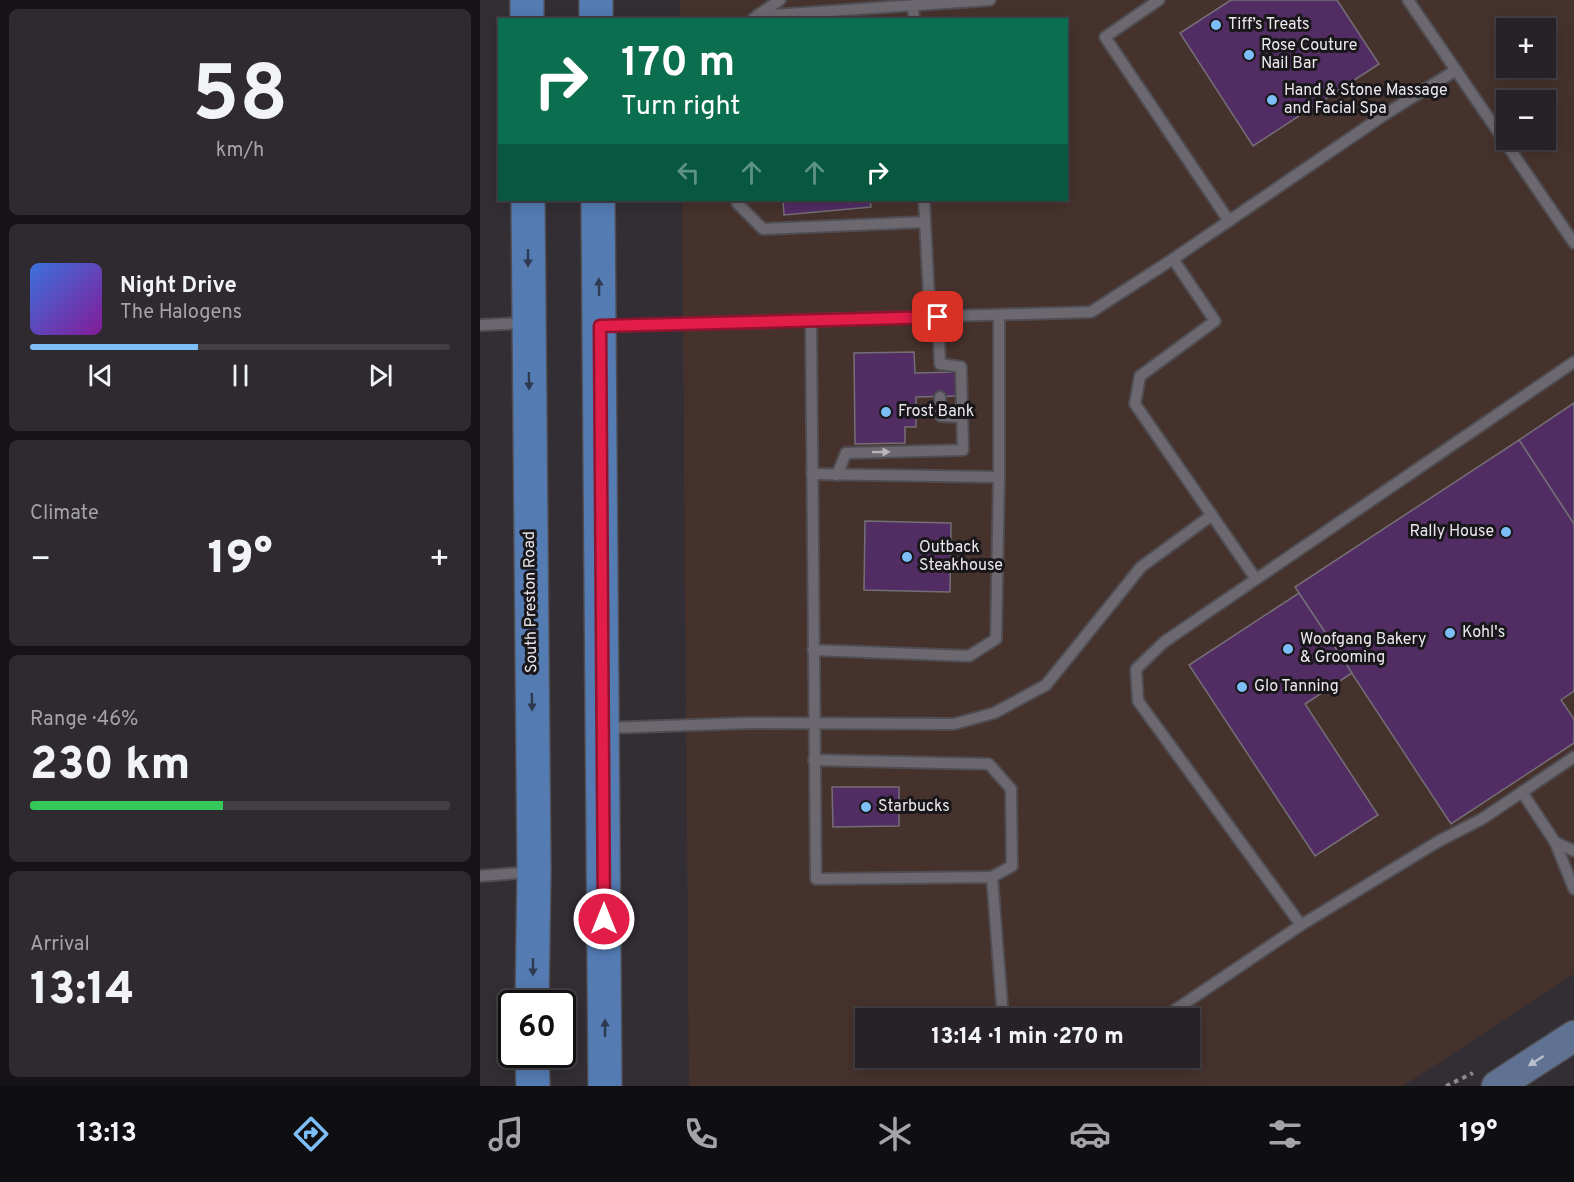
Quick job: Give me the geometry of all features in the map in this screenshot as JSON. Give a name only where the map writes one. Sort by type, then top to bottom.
[{"type":"main road","points":[[527,0],[527,18]]},
{"type":"main road","points":[[596,0],[596,18]]},
{"type":"main road","name":"South Preston Road","points":[[528,201],[534,871],[532,990]]},
{"type":"main road","points":[[598,201],[605,1086]]},
{"type":"main road","points":[[532,1068],[533,1086]]},
{"type":"street","points":[[1497,1086],[1574,1036]]},
{"type":"lane","points":[[755,18],[780,0]]},
{"type":"lane","points":[[755,18],[990,0]]},
{"type":"lane","points":[[1159,0],[1105,37],[1229,221]]},
{"type":"lane","points":[[1408,0],[1574,243]]},
{"type":"lane","points":[[913,6],[914,18]]},
{"type":"lane","points":[[600,326],[1091,312],[1456,69]]},
{"type":"lane","points":[[737,201],[763,229],[925,222]]},
{"type":"lane","points":[[837,475],[846,453],[963,450],[962,367],[940,368],[924,201]]},
{"type":"lane","points":[[1173,259],[1215,321],[1140,376],[1135,404],[1256,579]]},
{"type":"lane","points":[[813,650],[969,657],[996,639],[999,315]]},
{"type":"lane","points":[[811,320],[813,650],[814,760],[816,879],[992,877],[1012,866],[1011,789],[988,764],[814,760]]},
{"type":"lane","points":[[480,326],[528,323]]},
{"type":"lane","points":[[1301,925],[1138,700],[1136,669],[1164,642],[1574,362]]},
{"type":"lane","points":[[940,397],[941,416],[962,417]]},
{"type":"lane","points":[[812,474],[999,477]]},
{"type":"lane","points":[[603,728],[749,723],[954,724],[993,713],[1046,685],[1141,567],[1212,515]]},
{"type":"lane","points":[[1178,1008],[1301,925],[1439,841],[1482,819],[1574,757]]},
{"type":"lane","points":[[1522,792],[1556,842],[1574,888]]},
{"type":"lane","points":[[1556,842],[1574,851]]},
{"type":"lane","points":[[480,876],[534,871]]},
{"type":"lane","points":[[992,877],[1002,1008]]},
{"type":"shaded area","points":[[680,0],[1574,0],[1574,974],[1403,1086],[689,1086],[682,201],[1068,201],[1068,18],[680,18]]},
{"type":"building","points":[[1231,0],[1337,0],[1379,64],[1253,146],[1180,33]]},
{"type":"building","points":[[783,201],[870,201],[871,207],[784,215]]},
{"type":"building","name":"Frost Bank","points":[[914,352],[915,373],[957,372],[957,396],[916,397],[916,427],[905,427],[905,443],[855,444],[854,353]]},
{"type":"building","points":[[1574,403],[1574,524],[1519,440]]},
{"type":"building","name":"Kohl's","points":[[1519,440],[1574,524],[1574,691],[1561,700],[1574,719],[1574,743],[1451,824],[1295,587]]},
{"type":"building","name":"Outback Steakhouse","points":[[865,521],[951,523],[950,592],[864,590]]},
{"type":"building","points":[[1299,593],[1352,673],[1305,704],[1378,815],[1315,856],[1189,665]]},
{"type":"building","points":[[832,787],[899,787],[899,826],[833,827]]},
{"type":"place","name":"Tiff’s Treats","points":[[1216,25]]},
{"type":"place","name":"Rose Couture Nail Bar","points":[[1249,55]]},
{"type":"place","name":"Hand & Stone Massage and Facial Spa","points":[[1272,100]]},
{"type":"place","name":"Frost Bank","points":[[886,412]]},
{"type":"place","name":"Rally House","points":[[1506,532]]},
{"type":"place","name":"Outback Steakhouse","points":[[907,557]]},
{"type":"place","name":"Kohl's","points":[[1450,633]]},
{"type":"place","name":"Woofgang Bakery & Grooming","points":[[1288,649]]},
{"type":"place","name":"Glo Tanning","points":[[1242,687]]},
{"type":"place","name":"Starbucks","points":[[866,807]]},
{"type":"route","points":[[604,919],[600,326],[938,317]]}]
